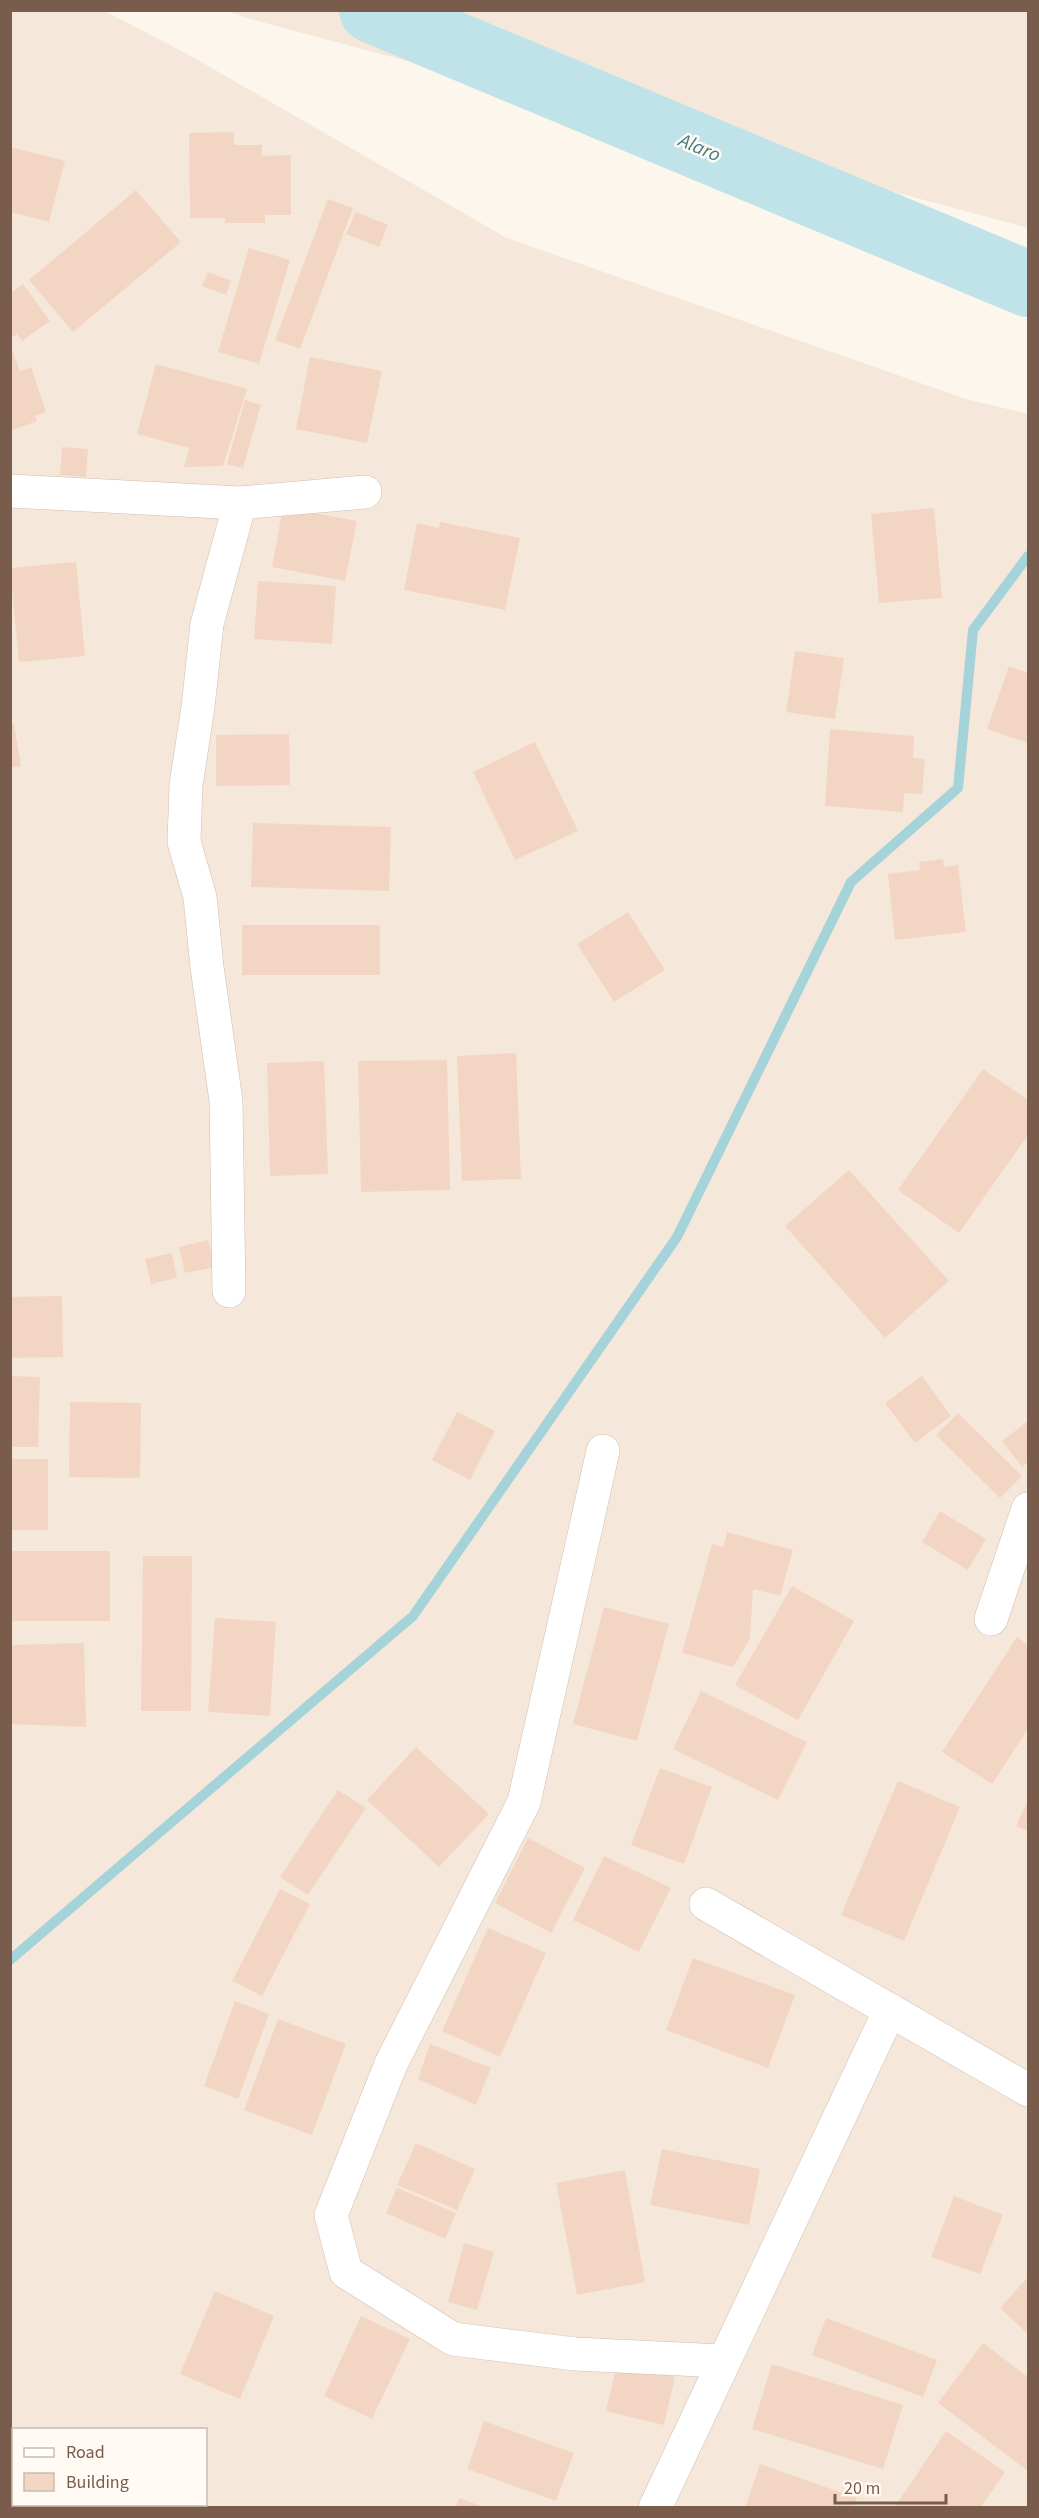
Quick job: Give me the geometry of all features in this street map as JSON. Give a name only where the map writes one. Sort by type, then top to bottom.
[{"type":"street","points":[[10,491],[240,503],[365,492]]},
{"type":"street","points":[[229,1291],[226,1101],[207,967],[200,897],[184,843],[186,785],[198,707],[207,624],[240,503]]},
{"type":"street","points":[[603,1450],[524,1802],[391,2064],[331,2215],[346,2272],[453,2339],[575,2354],[722,2361]]},
{"type":"street","points":[[991,1619],[1029,1509]]},
{"type":"street","points":[[706,1904],[1029,2090]]},
{"type":"street","points":[[655,2508],[722,2361],[890,2010]]},
{"type":"shaded area","points":[[103,10],[191,56],[507,238],[966,399],[1028,414],[1028,2507],[11,2508],[10,11]]},
{"type":"shaded area","points":[[227,11],[1028,11],[1028,228],[250,19]]},
{"type":"building","points":[[234,132],[234,145],[262,145],[262,156],[291,155],[291,215],[265,215],[265,223],[225,223],[225,218],[190,218],[189,133]]},
{"type":"building","points":[[10,147],[65,161],[49,222],[10,212]]},
{"type":"building","points":[[136,190],[181,242],[73,332],[29,280]]},
{"type":"building","points":[[328,199],[353,208],[300,349],[275,340]]},
{"type":"building","points":[[356,212],[388,225],[379,247],[346,234]]},
{"type":"building","points":[[249,248],[290,260],[259,364],[218,352]]},
{"type":"building","points":[[208,272],[231,281],[226,295],[202,286]]},
{"type":"building","points":[[23,284],[50,321],[22,341],[17,334],[10,339],[10,294]]},
{"type":"building","points":[[10,344],[20,371],[31,367],[46,412],[35,416],[37,421],[10,431]]},
{"type":"building","points":[[310,357],[382,371],[367,443],[296,429]]},
{"type":"building","points":[[156,364],[247,389],[223,466],[184,467],[189,448],[137,434]]},
{"type":"building","points":[[245,400],[261,405],[243,468],[227,464]]},
{"type":"building","points":[[62,447],[88,449],[86,477],[60,475]]},
{"type":"building","points":[[283,507],[357,521],[345,581],[272,567]]},
{"type":"building","points":[[934,508],[942,598],[879,603],[871,514]]},
{"type":"building","points":[[440,522],[520,538],[505,610],[404,590],[417,523],[439,528]]},
{"type":"building","points":[[76,562],[85,656],[19,662],[10,568]]},
{"type":"building","points":[[258,581],[336,586],[332,644],[254,639]]},
{"type":"building","points":[[795,651],[844,658],[835,719],[786,712]]},
{"type":"building","points":[[1009,666],[1028,673],[1028,743],[987,729]]},
{"type":"building","points":[[14,724],[21,766],[10,768],[10,725]]},
{"type":"building","points":[[830,729],[914,736],[913,758],[925,759],[922,794],[904,793],[903,812],[825,806]]},
{"type":"building","points":[[289,734],[290,785],[216,786],[216,735]]},
{"type":"building","points":[[535,742],[578,831],[515,860],[473,772]]},
{"type":"building","points":[[253,823],[391,827],[389,891],[251,887]]},
{"type":"building","points":[[943,859],[944,867],[958,865],[966,932],[895,940],[888,874],[920,870],[919,862]]},
{"type":"building","points":[[628,912],[665,970],[614,1002],[577,944]]},
{"type":"building","points":[[242,925],[380,925],[380,975],[242,975]]},
{"type":"building","points":[[516,1053],[521,1179],[462,1181],[457,1056]]},
{"type":"building","points":[[447,1060],[450,1190],[361,1192],[358,1061]]},
{"type":"building","points":[[324,1061],[328,1174],[270,1176],[267,1063]]},
{"type":"building","points":[[983,1069],[1028,1100],[1028,1135],[959,1233],[898,1190]]},
{"type":"building","points":[[849,1170],[949,1281],[885,1338],[785,1226]]},
{"type":"building","points":[[208,1240],[215,1267],[185,1273],[179,1247]]},
{"type":"building","points":[[172,1253],[177,1278],[151,1284],[145,1259]]},
{"type":"building","points":[[62,1296],[63,1357],[10,1358],[10,1297]]},
{"type":"building","points":[[10,1376],[40,1377],[38,1447],[10,1447]]},
{"type":"building","points":[[922,1376],[951,1416],[915,1443],[885,1403]]},
{"type":"building","points":[[70,1402],[141,1403],[140,1478],[69,1477]]},
{"type":"building","points":[[457,1412],[495,1431],[470,1480],[432,1460]]},
{"type":"building","points":[[958,1413],[1022,1476],[1000,1498],[936,1435]]},
{"type":"building","points":[[1028,1421],[1028,1462],[1022,1467],[1002,1441]]},
{"type":"building","points":[[10,1459],[48,1459],[48,1530],[10,1530]]},
{"type":"building","points":[[940,1511],[986,1539],[968,1570],[922,1542]]},
{"type":"building","points":[[727,1532],[793,1550],[780,1596],[753,1589],[750,1639],[733,1667],[682,1653],[712,1544],[723,1547]]},
{"type":"building","points":[[10,1551],[110,1551],[110,1621],[10,1621]]},
{"type":"building","points":[[143,1556],[192,1556],[191,1711],[141,1711]]},
{"type":"building","points":[[792,1586],[854,1621],[798,1720],[735,1685]]},
{"type":"building","points":[[604,1607],[669,1624],[637,1741],[573,1724]]},
{"type":"building","points":[[215,1618],[276,1622],[270,1716],[208,1712]]},
{"type":"building","points":[[1017,1637],[1028,1645],[1028,1729],[992,1784],[942,1752]]},
{"type":"building","points":[[84,1643],[86,1727],[10,1724],[10,1645]]},
{"type":"building","points":[[701,1691],[807,1742],[778,1800],[673,1749]]},
{"type":"building","points":[[416,1747],[489,1814],[439,1867],[367,1800]]},
{"type":"building","points":[[660,1768],[712,1787],[684,1864],[631,1845]]},
{"type":"building","points":[[898,1781],[960,1807],[904,1941],[841,1915]]},
{"type":"building","points":[[338,1790],[366,1808],[308,1895],[280,1877]]},
{"type":"building","points":[[1028,1800],[1028,1831],[1016,1826]]},
{"type":"building","points":[[528,1838],[585,1868],[551,1933],[495,1903]]},
{"type":"building","points":[[604,1856],[671,1888],[639,1952],[573,1920]]},
{"type":"building","points":[[280,1889],[310,1904],[262,1996],[232,1981]]},
{"type":"building","points":[[488,1928],[546,1953],[500,2057],[442,2031]]},
{"type":"building","points":[[693,1958],[795,1995],[768,2068],[666,2030]]},
{"type":"building","points":[[235,2001],[269,2014],[238,2099],[204,2086]]},
{"type":"building","points":[[278,2019],[346,2044],[312,2135],[244,2110]]},
{"type":"building","points":[[430,2044],[491,2068],[476,2105],[418,2079]]},
{"type":"building","points":[[416,2143],[475,2169],[457,2210],[397,2185]]},
{"type":"building","points":[[662,2149],[760,2169],[749,2225],[650,2205]]},
{"type":"building","points":[[625,2170],[645,2282],[577,2295],[556,2183]]},
{"type":"building","points":[[397,2188],[456,2213],[445,2239],[386,2213]]},
{"type":"building","points":[[954,2196],[1003,2215],[980,2274],[931,2257]]},
{"type":"building","points":[[464,2243],[494,2252],[477,2310],[448,2302]]},
{"type":"building","points":[[1028,2277],[1028,2334],[1000,2308]]},
{"type":"building","points":[[215,2291],[274,2316],[240,2399],[180,2374]]},
{"type":"building","points":[[361,2316],[410,2339],[372,2419],[324,2396]]},
{"type":"building","points":[[826,2318],[937,2360],[923,2397],[812,2355]]},
{"type":"building","points":[[983,2343],[1028,2377],[1028,2471],[938,2403]]},
{"type":"building","points":[[617,2363],[675,2377],[664,2425],[606,2411]]},
{"type":"building","points":[[772,2364],[903,2405],[883,2469],[752,2429]]},
{"type":"building","points":[[484,2421],[574,2453],[556,2501],[467,2469]]},
{"type":"building","points":[[946,2431],[1005,2472],[980,2508],[894,2508]]},
{"type":"building","points":[[760,2464],[857,2498],[854,2508],[745,2508]]},
{"type":"building","points":[[459,2498],[484,2507],[484,2508],[456,2508]]},
{"type":"waterway","name":"Alaro","points":[[372,10],[1028,284]]},
{"type":"waterway","points":[[10,1960],[413,1616],[677,1237],[851,882],[958,788],[973,630],[1028,556]]}]
